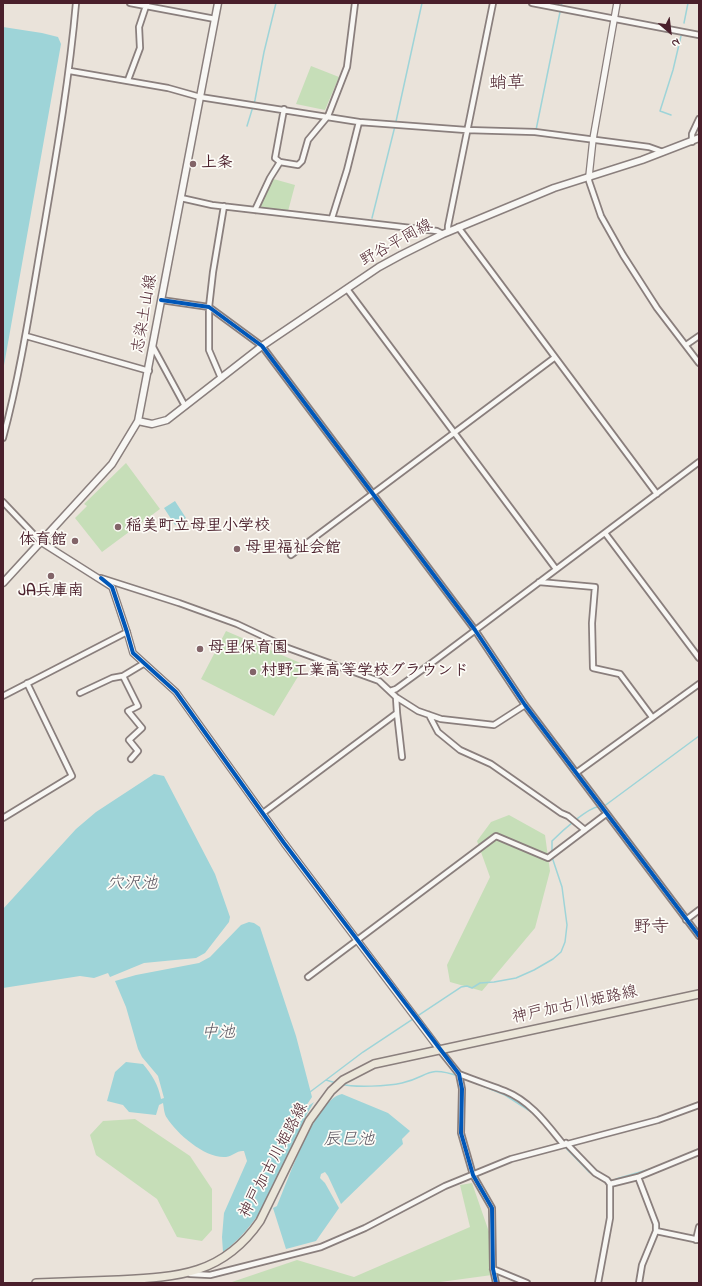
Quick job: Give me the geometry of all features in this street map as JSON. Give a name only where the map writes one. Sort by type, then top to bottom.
[{"type":"main road","name":"志染土山線","points":[[3,583],[112,464],[121,452],[138,421],[149,371],[161,300],[218,3]]},
{"type":"main road","name":"野谷平岡線","points":[[138,421],[152,424],[167,420],[262,346],[384,264],[446,233],[554,188],[664,152],[699,138]]},
{"type":"main road","name":"神戸加古川姫路線","points":[[36,1283],[164,1278],[190,1274],[216,1262],[252,1234],[260,1221],[309,1121],[331,1091],[343,1080],[374,1064],[699,994]]},
{"type":"street","points":[[3,438],[26,336],[59,146],[70,71],[76,3]]},
{"type":"street","points":[[130,3],[215,19]]},
{"type":"street","points":[[284,109],[275,158],[280,162],[298,165],[302,162],[308,140],[328,116],[347,67],[355,3]]},
{"type":"street","points":[[181,198],[224,206],[446,233],[493,3]]},
{"type":"street","points":[[532,3],[699,35]]},
{"type":"street","points":[[617,3],[593,139],[588,181],[601,216],[657,308],[699,363]]},
{"type":"street","points":[[128,80],[140,48],[139,27],[147,5]]},
{"type":"street","points":[[70,71],[128,80],[200,96],[359,122],[466,130],[535,132],[649,147],[664,152]]},
{"type":"street","points":[[692,142],[692,134],[699,119]]},
{"type":"street","points":[[332,218],[347,170],[359,122]]},
{"type":"street","points":[[255,210],[270,178],[280,162]]},
{"type":"street","points":[[221,378],[209,350],[209,307],[224,206]]},
{"type":"street","points":[[458,228],[657,494]]},
{"type":"street","points":[[347,289],[556,569]]},
{"type":"street","points":[[161,300],[209,307],[262,346],[475,630],[525,705],[699,936]]},
{"type":"street","points":[[26,336],[149,371]]},
{"type":"street","points":[[686,345],[699,336]]},
{"type":"street","points":[[153,348],[184,406]]},
{"type":"street","points":[[291,555],[554,358]]},
{"type":"street","points":[[390,691],[396,689],[699,462]]},
{"type":"street","points":[[3,502],[41,542],[89,573],[238,624],[299,652],[379,681],[396,697],[418,711],[441,719],[494,725],[525,705]]},
{"type":"street","points":[[605,533],[699,658]]},
{"type":"street","points":[[101,578],[112,587],[127,632],[132,653],[176,692],[356,940],[459,1074],[462,1089],[461,1133],[473,1175],[492,1208],[493,1269],[496,1283]]},
{"type":"street","points":[[539,582],[595,587],[592,623],[593,668],[620,674],[652,717]]},
{"type":"street","points":[[3,696],[127,632]]},
{"type":"street","points":[[80,693],[112,678],[123,676],[143,664]]},
{"type":"street","points":[[123,676],[138,706],[128,711],[142,728],[129,740],[138,751],[131,758]]},
{"type":"street","points":[[3,818],[72,776],[26,684]]},
{"type":"street","points":[[576,773],[699,684]]},
{"type":"street","points":[[396,697],[402,757]]},
{"type":"street","points":[[263,813],[397,713]]},
{"type":"street","points":[[429,715],[438,732],[460,750],[491,764],[572,819],[585,830]]},
{"type":"street","points":[[308,977],[496,836],[548,858],[606,814]]},
{"type":"street","points":[[686,920],[699,910]]},
{"type":"street","points":[[459,1074],[505,1091],[528,1105],[540,1115],[595,1173],[607,1180],[610,1184],[610,1218],[598,1283]]},
{"type":"street","points":[[190,1274],[210,1275],[321,1247],[365,1228],[445,1186],[511,1159],[565,1143],[658,1120],[699,1105]]},
{"type":"street","points":[[610,1184],[638,1177],[699,1152]]},
{"type":"street","points":[[638,1177],[656,1224],[656,1231],[642,1265],[639,1283]]},
{"type":"street","points":[[656,1231],[698,1240],[699,1227]]},
{"type":"street","points":[[493,1269],[527,1283]]},
{"type":"green space","points":[[311,66],[339,77],[325,110],[296,104]]},
{"type":"green space","points":[[270,178],[295,185],[287,215],[255,210]]},
{"type":"green space","points":[[126,463],[160,509],[102,552],[75,518],[87,506],[84,504]]},
{"type":"green space","name":"村野工業高等学校グラウンド","points":[[226,631],[305,665],[274,716],[201,679]]},
{"type":"green space","points":[[509,815],[545,835],[550,871],[535,928],[482,991],[450,982],[447,965],[490,877],[477,841],[491,822]]},
{"type":"green space","points":[[135,1119],[190,1156],[212,1189],[212,1230],[202,1241],[177,1237],[157,1199],[96,1155],[90,1135],[103,1121]]},
{"type":"green space","points":[[472,1183],[489,1232],[492,1275],[433,1283],[229,1283],[297,1260],[354,1277],[470,1227],[460,1185]]},
{"type":"water","points":[[3,27],[58,37],[61,44],[3,371]]},
{"type":"water","points":[[175,501],[186,518],[175,525],[164,508]]},
{"type":"water","name":"穴沢池","points":[[154,774],[164,776],[215,874],[230,917],[229,922],[205,953],[196,958],[144,963],[110,977],[108,973],[94,978],[80,976],[3,988],[3,909],[76,829],[96,812]]},
{"type":"water","name":"中池","points":[[249,922],[260,927],[296,1036],[312,1097],[304,1109],[314,1102],[307,1114],[282,1171],[263,1207],[252,1224],[223,1252],[222,1237],[224,1213],[247,1161],[244,1151],[239,1151],[231,1156],[218,1157],[201,1150],[185,1138],[167,1118],[163,1103],[159,1105],[156,1115],[129,1112],[123,1105],[107,1101],[115,1072],[126,1062],[143,1064],[154,1080],[161,1099],[164,1098],[158,1076],[142,1057],[138,1049],[126,1007],[115,981],[136,975],[199,963],[210,957],[241,925]]},
{"type":"water","name":"辰巳池","points":[[342,1094],[388,1113],[410,1131],[402,1139],[403,1144],[341,1204],[328,1176],[325,1172],[321,1174],[320,1178],[325,1183],[339,1208],[316,1241],[286,1249],[273,1208],[277,1206],[295,1161],[312,1125],[322,1110],[332,1099]]},
{"type":"waterway","points":[[247,126],[255,100],[264,52],[276,3]]},
{"type":"waterway","points":[[372,218],[395,126],[422,3]]},
{"type":"waterway","points":[[684,23],[688,3]]},
{"type":"waterway","points":[[536,130],[560,12]]},
{"type":"waterway","points":[[671,115],[660,111],[673,70],[681,36]]},
{"type":"waterway","points":[[603,807],[699,736]]},
{"type":"waterway","points":[[552,853],[552,841],[582,815],[594,808],[599,807]]},
{"type":"waterway","points":[[310,1092],[363,1052],[461,987],[467,986],[472,988],[480,983],[516,978],[534,970],[553,959],[561,952],[565,942],[567,925],[562,887],[552,857]]},
{"type":"waterway","points":[[341,1084],[363,1086],[396,1084],[411,1081],[433,1072],[448,1073],[458,1076]]},
{"type":"waterway","points":[[463,1078],[505,1095],[533,1113]]},
{"type":"waterway","points":[[326,1080],[336,1083]]},
{"type":"waterway","points":[[537,1117],[552,1133]]},
{"type":"waterway","points":[[564,1146],[589,1172],[605,1182]]},
{"type":"waterway","points":[[686,1155],[699,1149]]},
{"type":"waterway","points":[[616,1179],[654,1168]]},
{"type":"cycle path","points":[[161,300],[209,307],[262,346],[475,630],[525,705],[699,936]]},
{"type":"cycle path","points":[[101,578],[112,587],[133,653],[176,692],[284,843],[459,1074],[462,1089],[461,1133],[473,1175],[492,1208],[493,1269],[496,1283]]},
{"type":"place","name":"上条","points":[[193,164]]},
{"type":"place","name":"稲美町立母里小学校","points":[[118,527]]},
{"type":"place","name":"体育館","points":[[75,541]]},
{"type":"place","name":"母里福祉会館","points":[[237,549]]},
{"type":"place","name":"JA兵庫南","points":[[51,576]]},
{"type":"place","name":"母里保育園","points":[[200,649]]},
{"type":"place","name":"村野工業高等学校グラウンド","points":[[253,672]]},
{"type":"district","name":"蛸草","points":[[507,85]]},
{"type":"district","name":"野寺","points":[[651,929]]}]
